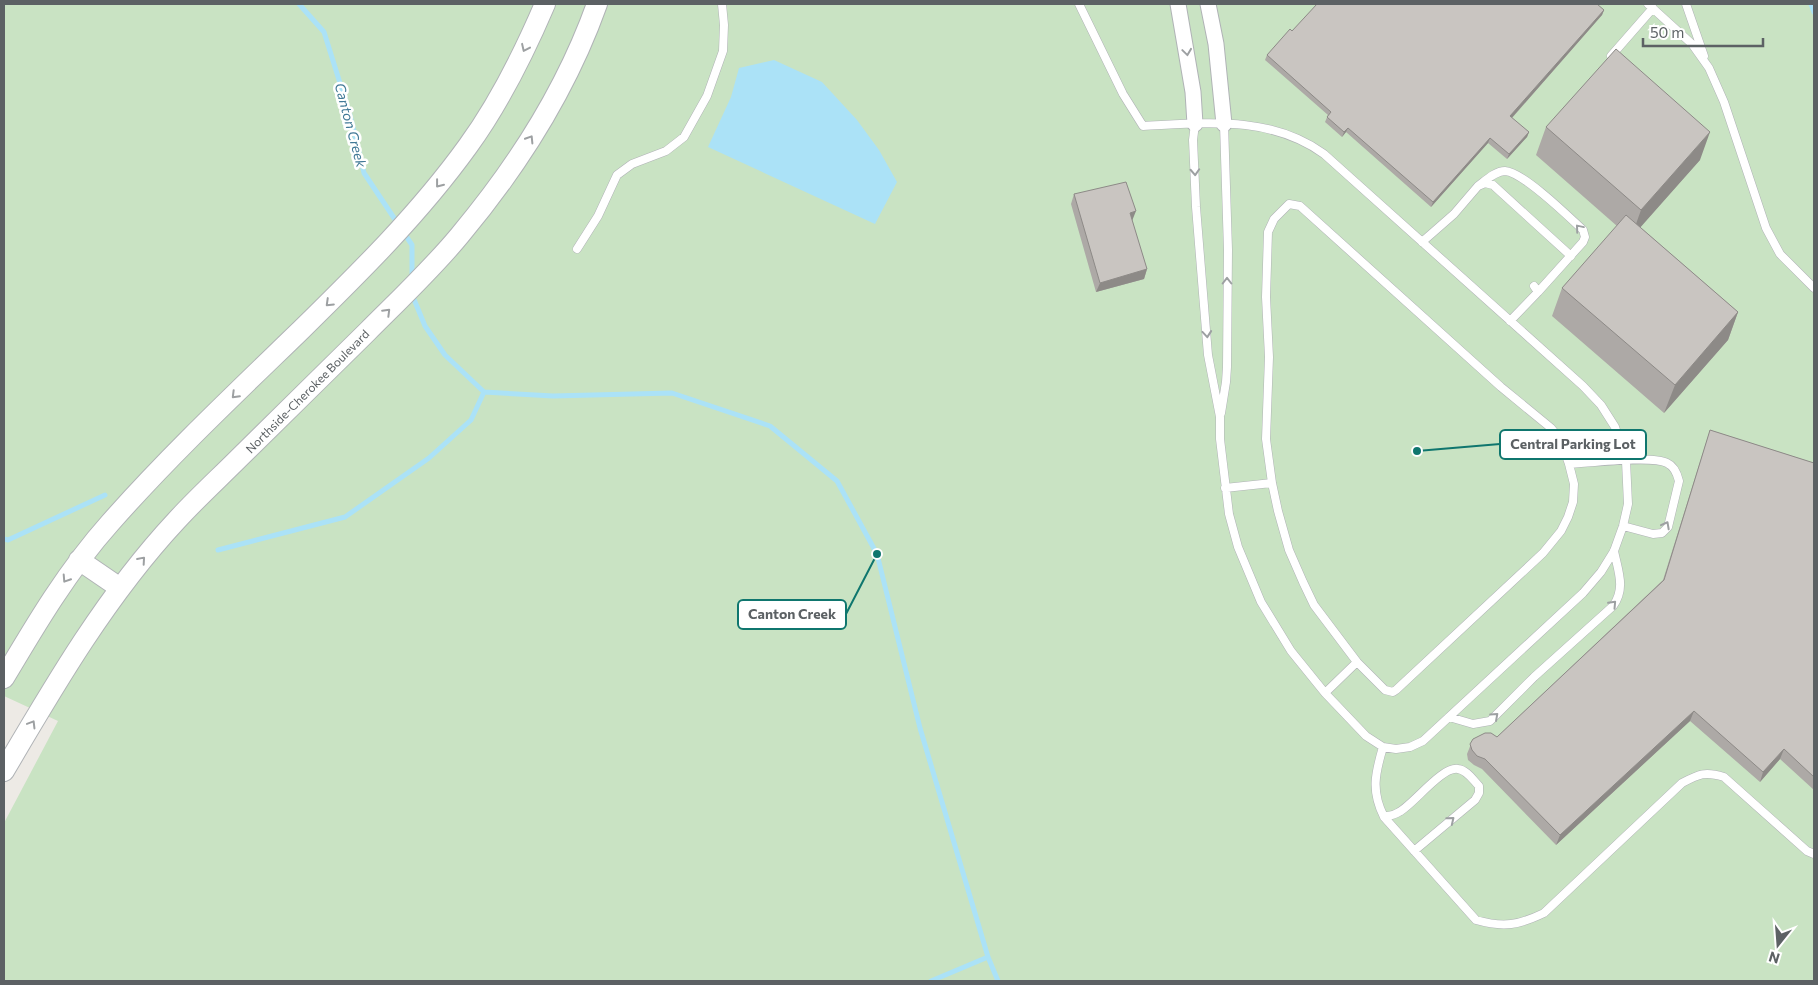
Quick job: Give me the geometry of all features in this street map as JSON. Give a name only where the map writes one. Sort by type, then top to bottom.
[{"type":"street","points":[[4,678],[79,560],[108,524],[145,484],[269,360],[340,292],[416,212],[469,145],[518,63],[545,4]]},
{"type":"street","name":"Northside-Cherokee Boulevard","points":[[4,771],[83,641],[120,588],[176,521],[459,237],[503,180],[541,121],[579,48],[597,4]]},
{"type":"street","points":[[1178,4],[1193,92],[1195,124]]},
{"type":"street","points":[[1208,4],[1216,44],[1224,124]]},
{"type":"street","points":[[79,560],[120,588]]},
{"type":"lane","points":[[576,249],[598,216],[617,175],[632,164],[666,151],[684,137],[707,96],[723,51],[724,25],[722,4]]},
{"type":"lane","points":[[1079,4],[1123,94],[1143,126],[1195,124],[1224,124],[1268,128],[1287,133],[1309,143],[1324,154],[1583,386],[1601,405],[1615,427],[1626,461],[1628,504],[1614,551],[1601,572],[1583,593],[1424,741],[1410,747],[1396,749],[1383,747],[1366,736],[1325,692],[1291,651],[1261,602],[1238,547],[1228,514],[1220,417],[1208,355],[1196,206],[1193,140],[1195,124]]},
{"type":"lane","points":[[1686,4],[1709,68],[1724,102],[1766,228],[1780,254],[1814,288]]},
{"type":"lane","points":[[1607,60],[1650,6],[1692,44],[1709,68]]},
{"type":"lane","points":[[1220,417],[1227,367],[1228,250],[1224,124]]},
{"type":"lane","points":[[1422,242],[1454,214],[1478,186],[1494,175],[1504,171],[1520,176],[1583,230],[1585,237],[1583,242],[1536,289],[1510,321]]},
{"type":"lane","points":[[1478,186],[1485,183],[1493,185],[1571,256]]},
{"type":"lane","points":[[1288,204],[1294,204],[1300,206],[1501,387],[1551,428],[1560,439],[1574,484],[1573,502],[1568,517],[1561,531],[1543,553],[1466,626],[1392,692],[1386,690],[1357,662],[1314,605],[1289,550],[1272,482],[1266,439],[1269,357],[1266,297],[1268,232],[1274,219],[1288,204]]},
{"type":"lane","points":[[1569,464],[1651,459],[1666,462],[1673,467],[1679,481],[1668,527],[1662,533],[1653,534],[1623,526]]},
{"type":"lane","points":[[1225,488],[1272,482]]},
{"type":"lane","points":[[1450,717],[1473,724],[1490,721],[1534,677],[1612,606],[1619,598],[1621,590],[1614,551]]},
{"type":"lane","points":[[1325,692],[1357,662]]},
{"type":"lane","points":[[1383,747],[1377,768],[1375,786],[1379,806],[1384,817],[1476,920],[1494,926],[1526,922],[1544,913],[1682,783],[1700,773],[1713,773],[1724,777],[1807,851],[1814,854]]},
{"type":"lane","points":[[1384,817],[1399,812],[1412,803],[1449,770],[1456,768],[1464,771],[1479,786],[1479,793],[1475,800],[1414,851]]},
{"type":"green space","points":[[4,4],[1814,4],[1814,981],[4,981],[4,823],[58,721],[4,696]]},
{"type":"water","points":[[774,60],[822,82],[857,120],[879,150],[897,182],[875,224],[708,147],[731,97],[739,68]]},
{"type":"building","points":[[1317,4],[1597,4],[1604,10],[1510,116],[1529,132],[1509,154],[1490,138],[1433,202],[1348,128],[1344,132],[1327,117],[1331,112],[1267,55],[1290,29],[1292,31]]},
{"type":"building","points":[[1616,49],[1710,132],[1641,210],[1546,127]]},
{"type":"building","points":[[1126,182],[1136,211],[1130,213],[1147,269],[1100,283],[1074,194]]},
{"type":"building","points":[[1626,215],[1738,312],[1675,385],[1562,288]]},
{"type":"building","points":[[1710,430],[1814,463],[1814,777],[1784,749],[1763,772],[1694,711],[1560,835],[1485,759],[1477,756],[1470,744],[1473,739],[1485,733],[1491,733],[1497,737],[1664,580]]},
{"type":"waterway","name":"Canton Creek","points":[[299,4],[324,32],[350,115],[364,173],[398,224]]},
{"type":"waterway","points":[[1811,4],[1814,12]]},
{"type":"waterway","name":"Canton Creek","points":[[404,233],[412,245],[412,280]]},
{"type":"waterway","name":"Canton Creek","points":[[413,293],[425,326],[445,355],[484,392],[553,396],[672,393],[770,426],[837,481],[877,554],[920,728],[988,957],[998,981]]},
{"type":"waterway","points":[[218,550],[345,517],[429,458],[471,420],[484,392]]},
{"type":"waterway","points":[[4,539],[8,540],[105,495]]},
{"type":"waterway","points":[[931,981],[988,957]]},
{"type":"place","name":"Central Parking Lot","points":[[1417,451]]},
{"type":"place","name":"Canton Creek","points":[[877,554]]}]
